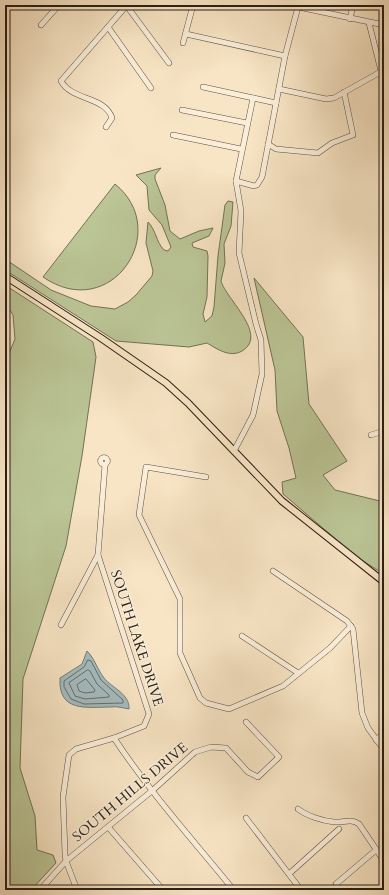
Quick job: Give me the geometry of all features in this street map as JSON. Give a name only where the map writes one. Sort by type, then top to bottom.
[{"type":"main road","points":[[5,276],[101,338],[166,383],[188,403],[272,491],[301,517],[384,582]]},
{"type":"street","points":[[41,25],[58,5]]},
{"type":"street","points":[[106,127],[112,118],[110,111],[101,104],[72,92],[61,81],[127,5],[169,63]]},
{"type":"street","points":[[183,43],[193,5]]},
{"type":"street","points":[[289,5],[384,25]]},
{"type":"street","points":[[350,19],[353,5]]},
{"type":"street","points":[[236,181],[254,186],[259,183],[262,177],[276,103],[298,7]]},
{"type":"street","points":[[369,23],[382,70],[384,83]]},
{"type":"street","points":[[108,27],[151,88]]},
{"type":"street","points":[[186,34],[286,56]]},
{"type":"street","points":[[279,89],[326,99],[334,98],[382,70]]},
{"type":"street","points":[[203,87],[276,103]]},
{"type":"street","points":[[268,144],[276,150],[318,153],[332,143],[353,135],[344,92]]},
{"type":"street","points":[[234,451],[253,415],[259,394],[263,356],[262,340],[254,318],[240,253],[241,211],[236,181],[241,149],[253,98]]},
{"type":"street","points":[[182,110],[247,123]]},
{"type":"street","points":[[173,135],[241,149]]},
{"type":"street","points":[[371,435],[384,431]]},
{"type":"street","name":"SOUTH LAKE DRIVE","points":[[77,890],[66,861],[63,797],[69,755],[76,749],[114,738],[144,726],[149,714],[98,555],[105,465]]},
{"type":"street","points":[[206,477],[146,467],[139,515],[180,599],[180,653],[200,698],[206,703],[229,709],[282,686],[330,648],[351,626]]},
{"type":"street","points":[[61,625],[98,555]]},
{"type":"street","points":[[273,571],[347,621],[353,629],[362,713],[368,728],[384,750]]},
{"type":"street","points":[[242,636],[298,673]]},
{"type":"street","name":"SOUTH HILLS DRIVE","points":[[40,890],[66,861],[153,790],[195,752],[210,747],[226,748],[248,772],[258,777],[279,757],[246,722]]},
{"type":"street","points":[[376,740],[384,733]]},
{"type":"street","points":[[114,738],[136,772],[153,790],[232,888],[232,890]]},
{"type":"street","points":[[298,809],[305,814],[334,822],[354,820],[359,824],[384,861]]},
{"type":"street","points":[[246,818],[301,890]]},
{"type":"street","points":[[108,828],[160,889]]},
{"type":"street","points":[[289,874],[339,829]]},
{"type":"street","points":[[336,884],[376,850]]},
{"type":"green space","points":[[161,168],[155,175],[155,179],[165,205],[170,231],[180,239],[199,231],[213,228],[209,236],[192,243],[193,247],[207,251],[208,256],[207,297],[203,314],[205,322],[212,316],[214,307],[218,256],[225,205],[228,201],[233,202],[231,226],[224,244],[225,263],[221,281],[224,289],[244,317],[249,327],[251,336],[249,344],[242,351],[233,354],[228,353],[207,343],[189,347],[116,341],[5,270],[5,259],[51,290],[91,306],[115,309],[128,302],[152,276],[153,271],[146,243],[148,222],[151,225],[161,247],[168,251],[171,247],[162,225],[149,210],[147,186],[136,175]]},
{"type":"green space","points":[[115,184],[131,203],[138,225],[136,246],[126,266],[111,281],[91,289],[68,288],[43,277]]},
{"type":"green space","points":[[254,278],[303,337],[309,404],[347,461],[323,475],[335,490],[384,502],[384,574],[358,558],[283,494],[282,482],[296,478],[289,448],[277,411],[275,370]]},
{"type":"green space","points":[[5,285],[93,342],[96,357],[82,456],[66,546],[23,679],[20,768],[35,816],[37,850],[53,855],[56,863],[31,890],[5,885],[5,363],[15,339],[13,315],[5,302]]},
{"type":"water","points":[[87,651],[107,682],[127,699],[129,709],[116,707],[76,706],[69,703],[64,697],[61,689],[60,678],[82,664]]}]
